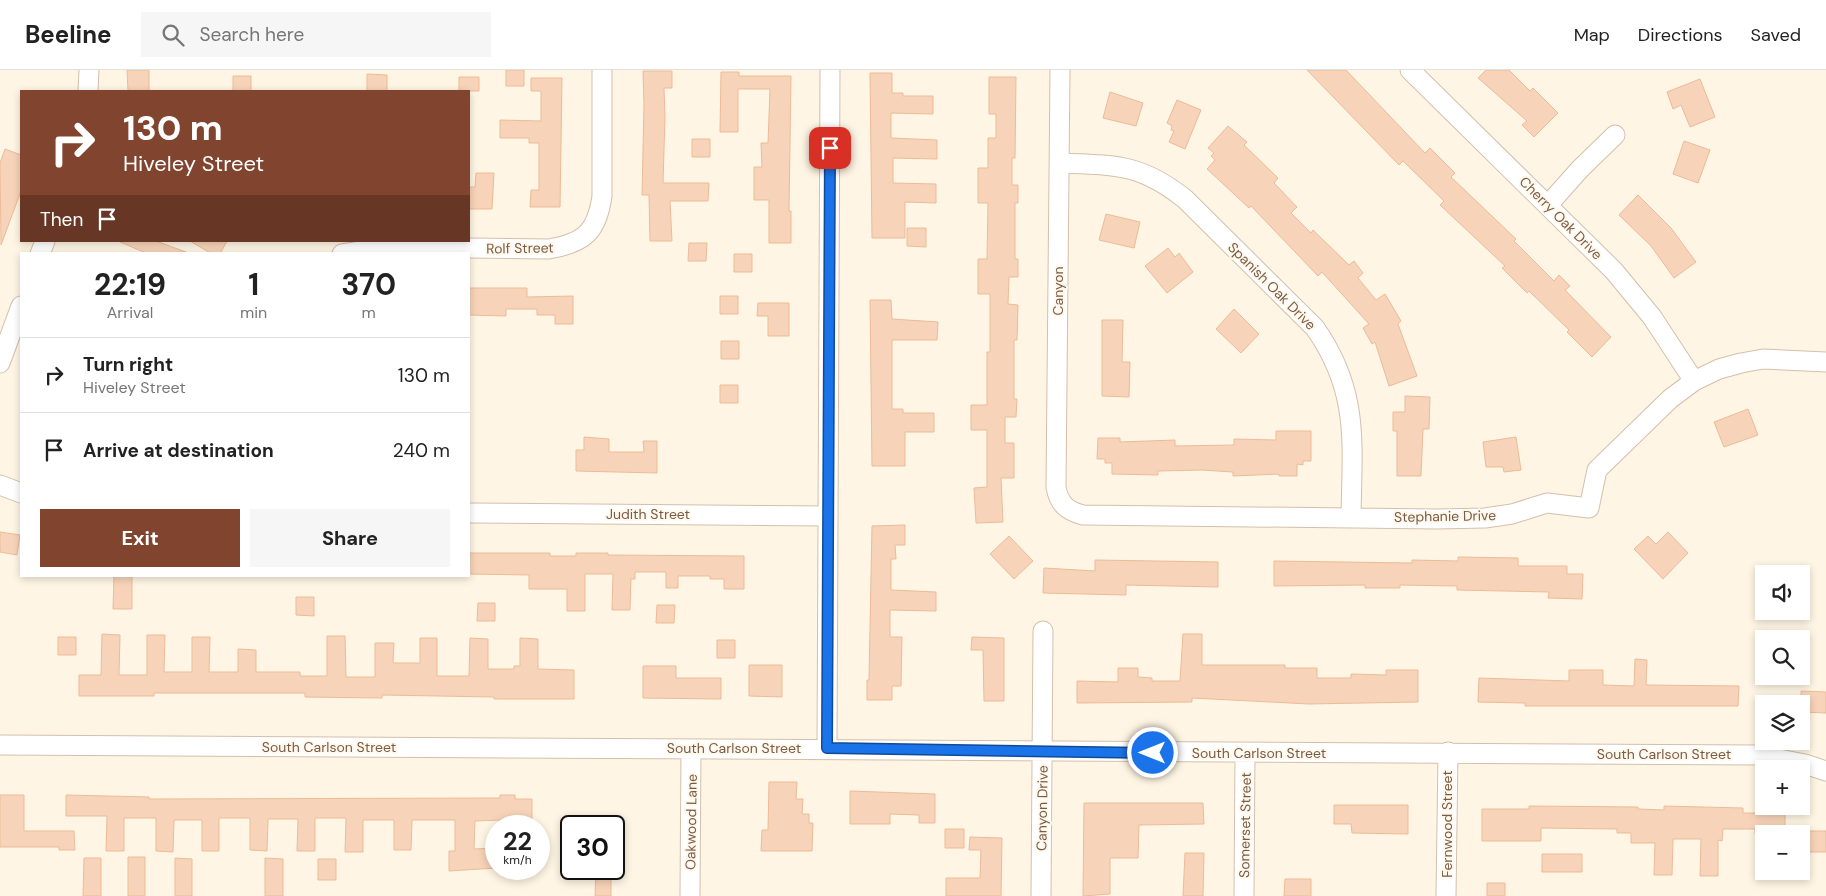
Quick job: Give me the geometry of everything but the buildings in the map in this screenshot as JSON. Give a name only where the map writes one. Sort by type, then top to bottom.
[{"type":"street","points":[[88,90],[89,70]]},
{"type":"street","name":"Rolf Street","points":[[355,252],[387,247],[549,249],[564,246],[590,231],[599,216],[602,196],[602,70]]},
{"type":"street","points":[[827,748],[830,70]]},
{"type":"street","name":"Canyon","points":[[1060,70],[1056,487],[1058,496],[1067,509]]},
{"type":"street","name":"Cherry Oak Drive","points":[[1410,70],[1548,205],[1627,286],[1652,317],[1694,381]]},
{"type":"street","points":[[1548,205],[1580,169],[1615,135]]},
{"type":"street","name":"Spanish Oak Drive","points":[[1059,163],[1127,167],[1165,183],[1185,199],[1315,328],[1339,368],[1350,411],[1351,518]]},
{"type":"street","points":[[0,363],[20,309]]},
{"type":"street","name":"Stephanie Drive","points":[[1067,509],[1083,515],[1485,518],[1512,514],[1546,503],[1589,508],[1597,470],[1670,399],[1694,381],[1719,369],[1741,362],[1763,359],[1822,358]]},
{"type":"street","points":[[0,485],[20,493]]},
{"type":"street","name":"Judith Street","points":[[470,513],[827,516]]},
{"type":"street","name":"Canyon Drive","points":[[1041,896],[1044,631]]},
{"type":"street","name":"South Carlson Street","points":[[0,745],[827,748],[1245,754],[1448,752],[1758,755],[1788,760],[1826,771]]},
{"type":"street","name":"Oakwood Lane","points":[[690,896],[691,749]]},
{"type":"street","name":"Fernwood Street","points":[[1446,896],[1448,752]]},
{"type":"street","name":"Somerset Street","points":[[1244,896],[1245,754]]},
{"type":"route","points":[[830,148],[826,610],[827,748],[1153,753]]}]
